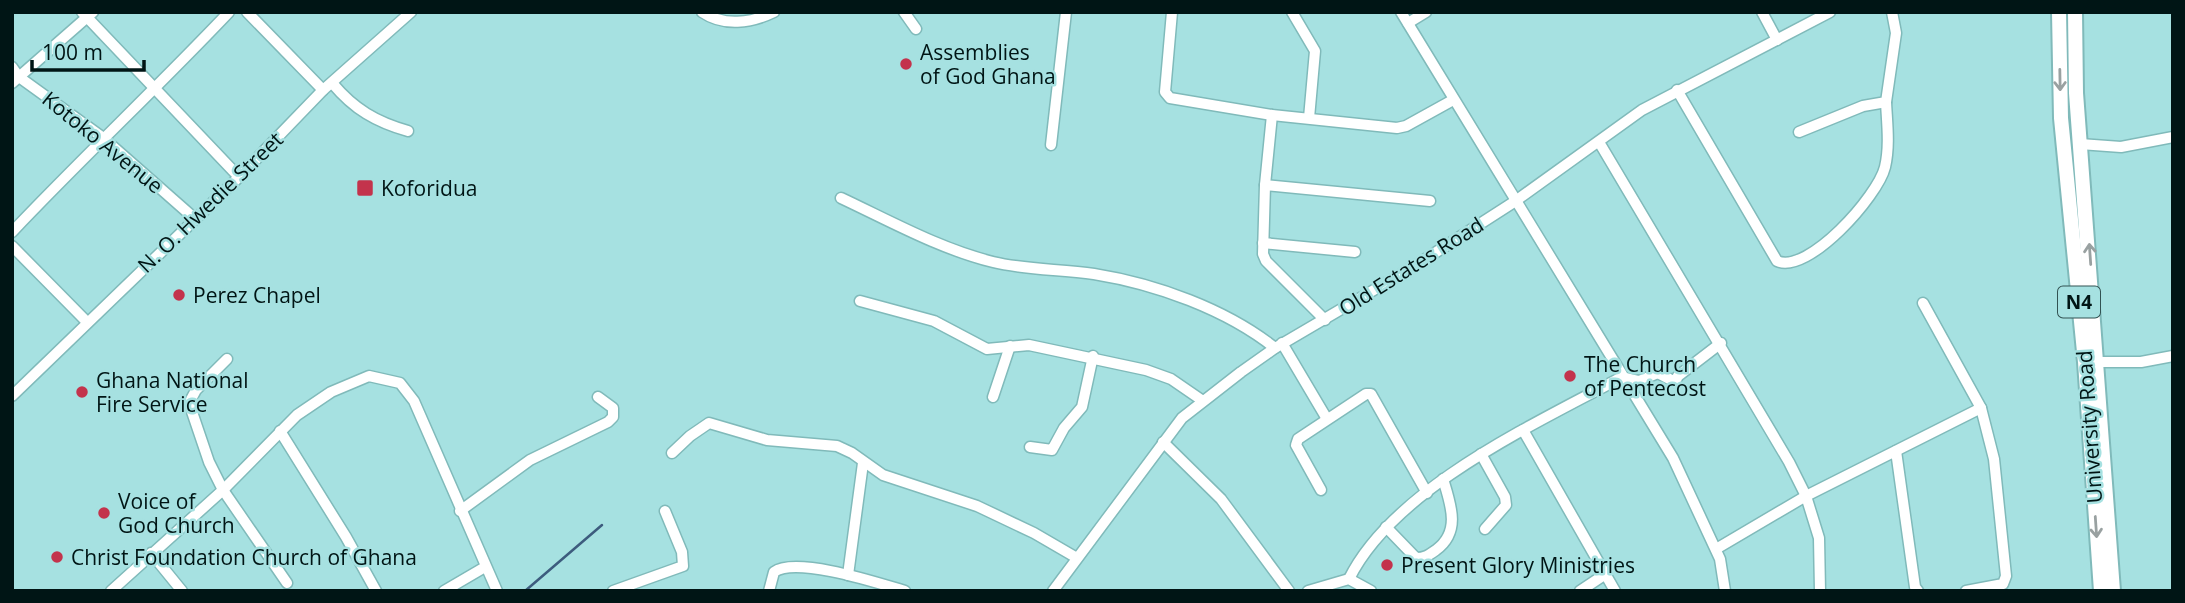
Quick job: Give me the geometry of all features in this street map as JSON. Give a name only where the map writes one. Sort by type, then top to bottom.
[{"type":"highway","name":"University Road","points":[[2059,12],[2061,118],[2091,362],[2113,591]]},
{"type":"highway","name":"University Road","points":[[2075,12],[2101,591]]},
{"type":"street","points":[[12,232],[102,137],[156,89],[229,12]]},
{"type":"street","points":[[247,12],[323,90]]},
{"type":"street","name":"N. O. Hwedie Street","points":[[12,396],[86,321],[239,177],[323,90],[333,84],[411,12]]},
{"type":"street","points":[[702,12],[712,19],[743,22],[758,20],[774,12]]},
{"type":"street","points":[[904,12],[916,29]]},
{"type":"street","points":[[1051,145],[1066,12]]},
{"type":"street","points":[[1172,12],[1167,96],[1272,115],[1402,127],[1453,100]]},
{"type":"street","points":[[1292,12],[1315,51],[1309,118]]},
{"type":"street","points":[[1401,12],[1514,202],[1673,458],[1716,549],[1725,591]]},
{"type":"street","points":[[1408,23],[1426,12]]},
{"type":"street","points":[[1762,12],[1777,40]]},
{"type":"street","name":"Old Estates Road","points":[[1058,588],[1163,442],[1182,418],[1203,401],[1279,346],[1514,202],[1642,110],[1830,12]]},
{"type":"street","points":[[1677,90],[1777,261],[1784,265],[1796,262],[1836,233],[1878,187],[1887,152],[1886,102],[1895,33],[1892,12]]},
{"type":"street","points":[[16,80],[87,14],[239,177]]},
{"type":"street","name":"Kotoko Avenue","points":[[12,67],[16,80],[102,137],[194,218]]},
{"type":"street","points":[[333,84],[351,104],[375,120],[408,131]]},
{"type":"street","points":[[1798,132],[1863,106],[1886,102]]},
{"type":"street","points":[[1272,115],[1265,185],[1263,243],[1266,261],[1325,320]]},
{"type":"street","points":[[2080,144],[2122,147],[2173,136]]},
{"type":"street","points":[[1599,142],[1721,343],[1806,496],[1819,538],[1820,591]]},
{"type":"street","points":[[1265,185],[1430,201]]},
{"type":"street","points":[[841,198],[941,245],[993,262],[1093,274],[1180,298],[1243,324],[1279,346],[1326,419]]},
{"type":"street","points":[[1263,243],[1355,252]]},
{"type":"street","points":[[12,247],[86,321]]},
{"type":"street","points":[[860,301],[934,321],[987,349],[1029,345],[1093,356],[1171,379],[1203,401]]},
{"type":"street","points":[[1923,303],[1981,408],[1994,459],[2006,576],[2003,584],[1996,587],[1966,591]]},
{"type":"street","points":[[1349,579],[1367,545],[1386,527],[1443,479],[1481,454],[1622,377],[1639,381],[1658,373],[1675,382],[1678,376],[1721,343]]},
{"type":"street","points":[[993,397],[1010,346]]},
{"type":"street","points":[[1030,447],[1052,450],[1064,428],[1082,407],[1093,356]]},
{"type":"street","points":[[2091,362],[2141,362],[2173,356]]},
{"type":"street","points":[[227,359],[196,390],[189,403],[209,463],[223,490],[287,583]]},
{"type":"street","points":[[111,591],[223,490],[280,431],[331,392],[369,376],[400,383],[414,401],[460,512],[497,591]]},
{"type":"street","points":[[1321,490],[1296,445],[1305,432],[1366,394],[1371,394],[1427,493]]},
{"type":"street","points":[[460,512],[530,460],[608,422],[613,417],[613,408],[598,397]]},
{"type":"street","points":[[1716,549],[1806,496],[1981,408]]},
{"type":"street","points":[[672,453],[690,436],[709,424],[767,440],[837,446],[883,475],[977,506],[1034,533],[1077,558]]},
{"type":"street","points":[[1523,430],[1615,591]]},
{"type":"street","points":[[280,431],[376,591]]},
{"type":"street","points":[[1163,442],[1221,499],[1289,591]]},
{"type":"street","points":[[1896,451],[1914,587],[1918,591]]},
{"type":"street","points":[[1481,454],[1505,497],[1506,505],[1485,528]]},
{"type":"street","points":[[848,575],[863,463]]},
{"type":"street","points":[[1386,527],[1416,558],[1425,558],[1446,542],[1452,529],[1453,510],[1443,479]]},
{"type":"street","points":[[613,591],[683,566],[682,552],[665,511]]},
{"type":"street","points":[[151,553],[183,591]]},
{"type":"street","points":[[769,591],[774,572],[785,566],[848,575],[905,591]]},
{"type":"street","points":[[444,591],[485,567]]},
{"type":"street","points":[[1580,591],[1604,575]]},
{"type":"street","points":[[1308,591],[1349,579],[1371,591]]},
{"type":"waterway","points":[[525,591],[602,525]]},
{"type":"place","name":"Assemblies of God Ghana","points":[[906,64]]},
{"type":"place","name":"Koforidua","points":[[365,188]]},
{"type":"place","name":"Perez Chapel","points":[[179,295]]},
{"type":"place","name":"The Church of Pentecost","points":[[1570,376]]},
{"type":"place","name":"Ghana National Fire Service","points":[[82,392]]},
{"type":"place","name":"Voice of God Church","points":[[104,513]]},
{"type":"place","name":"Christ Foundation Church of Ghana","points":[[57,557]]},
{"type":"place","name":"Present Glory Ministries","points":[[1387,565]]}]
